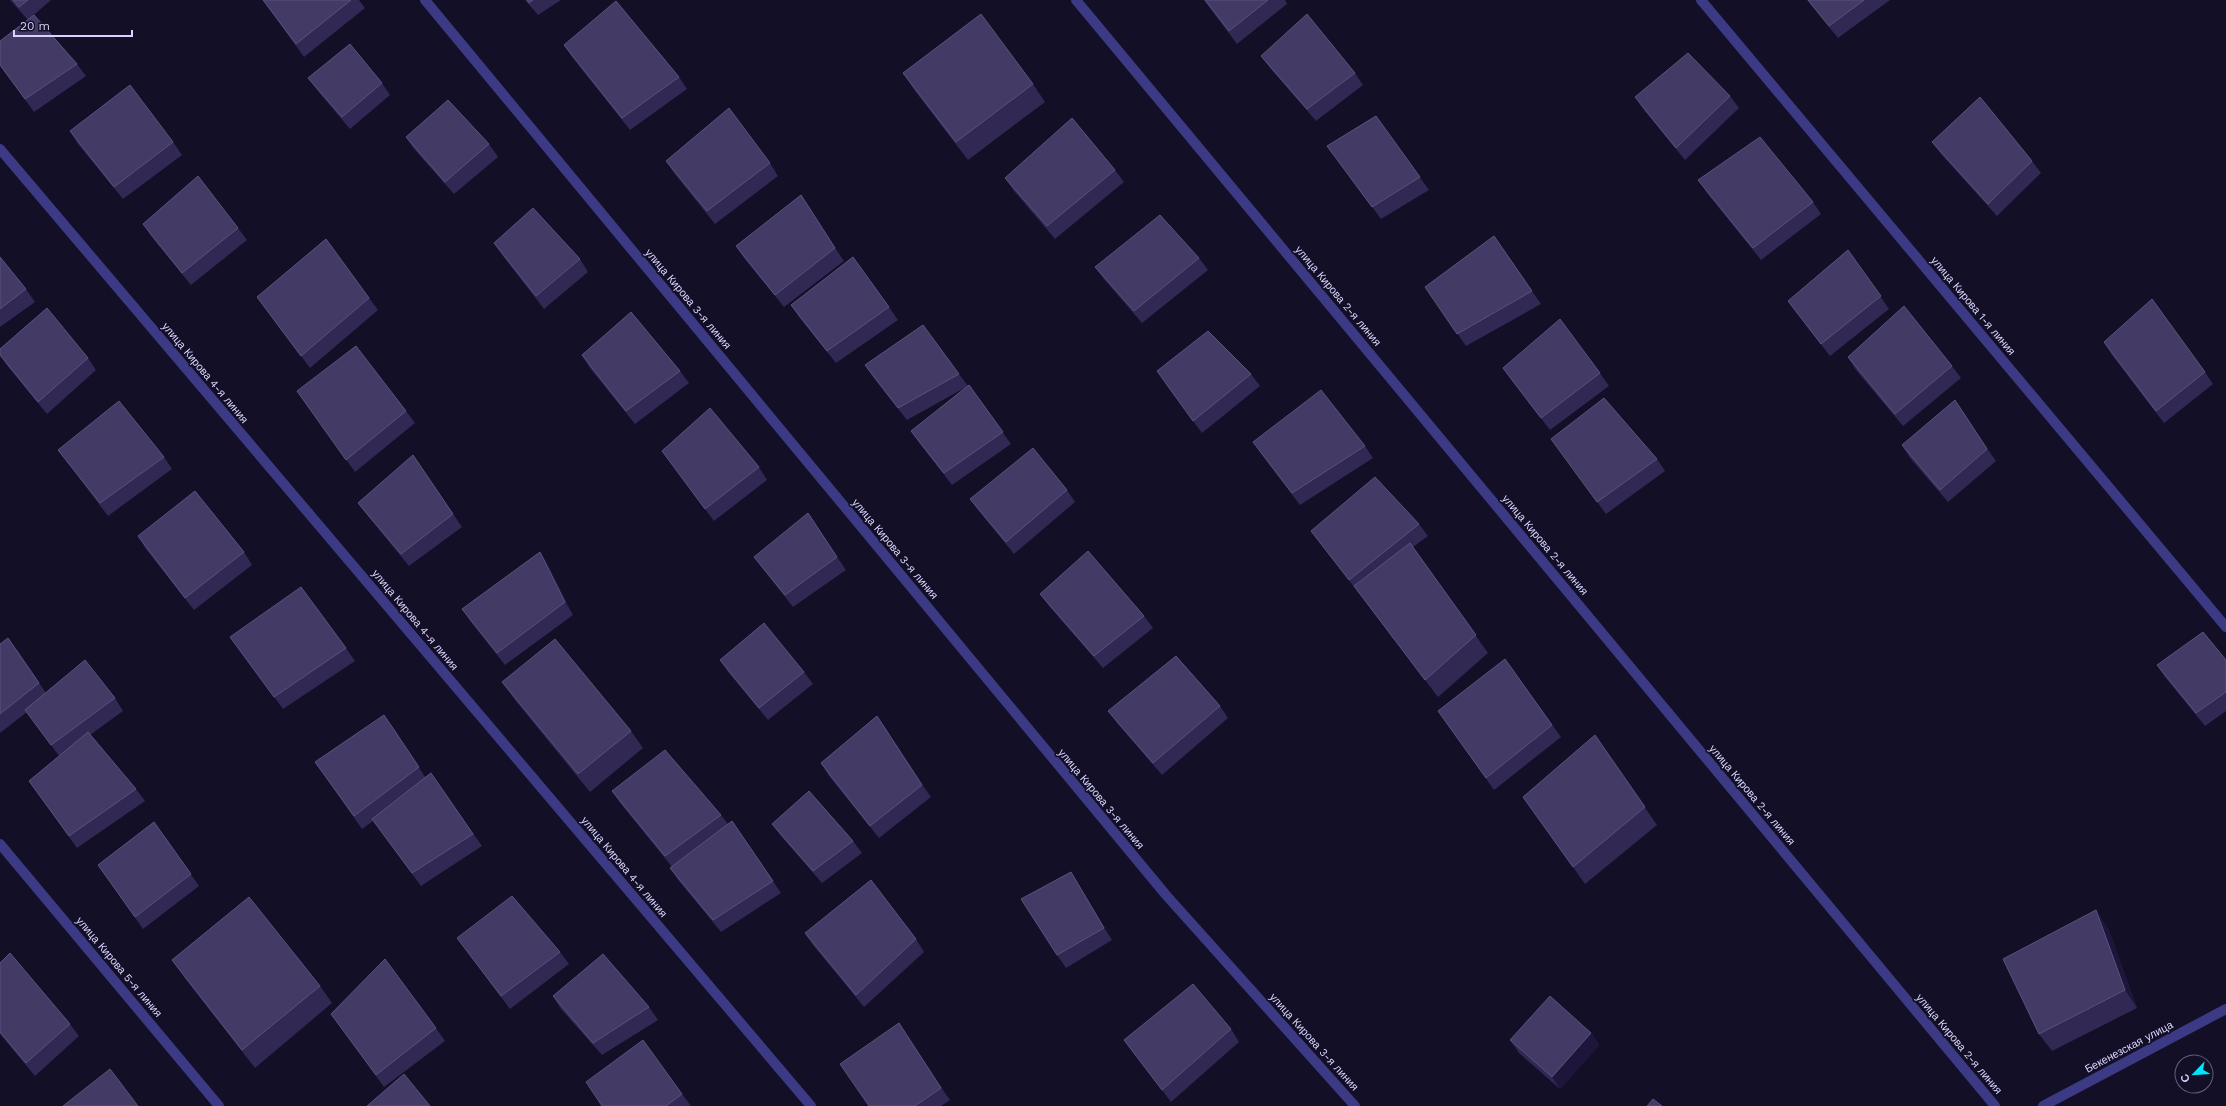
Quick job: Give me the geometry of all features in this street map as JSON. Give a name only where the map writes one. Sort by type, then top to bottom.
[{"type":"street","name":"улица Кирова 3-я линия","points":[[424,0],[1166,895],[1355,1106]]},
{"type":"street","name":"улица Кирова 2-я линия","points":[[1076,0],[1995,1106]]},
{"type":"street","name":"улица Кирова 1-я линия","points":[[1701,0],[2226,627]]},
{"type":"street","name":"улица Кирова 4-я линия","points":[[0,150],[811,1106]]},
{"type":"street","name":"улица Кирова 5-я линия","points":[[0,844],[219,1106]]},
{"type":"street","name":"Бекенезская улица","points":[[2043,1106],[2226,1009]]},
{"type":"building","points":[[13,0],[28,0],[19,7]]},
{"type":"building","points":[[263,0],[351,0],[296,44]]},
{"type":"building","points":[[1205,0],[1268,0],[1229,31]]},
{"type":"building","points":[[1808,0],[1864,0],[1829,26]]},
{"type":"building","points":[[616,1],[679,77],[622,118],[564,45]]},
{"type":"building","points":[[981,14],[1033,84],[956,142],[903,73]]},
{"type":"building","points":[[1307,14],[1355,73],[1307,109],[1261,56]]},
{"type":"building","points":[[34,15],[77,64],[25,99],[0,65],[0,41]]},
{"type":"building","points":[[350,44],[382,83],[342,117],[308,78]]},
{"type":"building","points":[[1688,53],[1730,96],[1676,148],[1635,97]]},
{"type":"building","points":[[130,85],[173,142],[114,187],[70,131]]},
{"type":"building","points":[[1980,97],[2032,161],[1988,204],[1932,142]]},
{"type":"building","points":[[448,100],[489,144],[445,182],[406,137]]},
{"type":"building","points":[[729,108],[770,163],[707,211],[666,161]]},
{"type":"building","points":[[1376,116],[1420,177],[1372,207],[1327,146]]},
{"type":"building","points":[[1072,118],[1115,170],[1047,226],[1005,178]]},
{"type":"building","points":[[1760,137],[1813,202],[1753,248],[1698,180]]},
{"type":"building","points":[[198,176],[238,228],[182,273],[143,224]]},
{"type":"building","points":[[801,195],[835,248],[775,295],[736,246]]},
{"type":"building","points":[[533,208],[580,259],[536,296],[494,243]]},
{"type":"building","points":[[1160,215],[1199,258],[1134,311],[1095,267]]},
{"type":"building","points":[[1494,236],[1532,291],[1457,334],[1425,287]]},
{"type":"building","points":[[326,239],[369,298],[301,356],[257,297]]},
{"type":"building","points":[[1848,250],[1881,296],[1821,344],[1788,301]]},
{"type":"building","points":[[0,257],[26,289],[0,309]]},
{"type":"building","points":[[853,257],[889,307],[827,351],[791,305]]},
{"type":"building","points":[[2152,299],[2205,372],[2156,411],[2104,342]]},
{"type":"building","points":[[1904,306],[1952,366],[1895,414],[1848,357]]},
{"type":"building","points":[[47,308],[88,358],[38,402],[0,355],[0,349]]},
{"type":"building","points":[[631,312],[680,371],[626,411],[582,355]]},
{"type":"building","points":[[1560,319],[1600,373],[1541,418],[1503,368]]},
{"type":"building","points":[[923,325],[959,374],[898,408],[865,365]]},
{"type":"building","points":[[1208,331],[1251,374],[1193,421],[1157,371]]},
{"type":"building","points":[[356,346],[406,411],[346,460],[297,391]]},
{"type":"building","points":[[969,385],[1003,432],[944,473],[911,431]]},
{"type":"building","points":[[1321,390],[1365,446],[1292,493],[1253,442]]},
{"type":"building","points":[[1604,398],[1657,459],[1597,502],[1551,439]]},
{"type":"building","points":[[1955,400],[1987,449],[1940,490],[1902,445]]},
{"type":"building","points":[[119,401],[164,457],[100,503],[58,450]]},
{"type":"building","points":[[710,408],[759,467],[705,509],[662,451]]},
{"type":"building","points":[[1033,448],[1067,490],[1006,542],[970,499]]},
{"type":"building","points":[[413,455],[453,514],[401,554],[358,503]]},
{"type":"building","points":[[1375,477],[1419,524],[1349,580],[1311,531]]},
{"type":"building","points":[[195,491],[244,552],[185,598],[138,536]]},
{"type":"building","points":[[808,513],[837,557],[785,595],[754,557]]},
{"type":"building","points":[[1410,543],[1476,635],[1425,680],[1354,586]]},
{"type":"building","points":[[1088,551],[1144,616],[1094,656],[1040,594]]},
{"type":"building","points":[[540,552],[565,602],[497,653],[462,609]]},
{"type":"building","points":[[301,587],[346,648],[274,697],[230,637]]},
{"type":"building","points":[[764,623],[804,672],[759,708],[720,660]]},
{"type":"building","points":[[2203,632],[2226,660],[2226,692],[2196,713],[2157,665]]},
{"type":"building","points":[[8,638],[39,683],[0,714],[0,644]]},
{"type":"building","points":[[555,639],[631,731],[578,774],[502,682]]},
{"type":"building","points":[[1176,656],[1220,706],[1153,763],[1108,711]]},
{"type":"building","points":[[1505,659],[1552,725],[1486,778],[1438,711]]},
{"type":"building","points":[[85,660],[115,698],[51,745],[25,710]]},
{"type":"building","points":[[384,715],[419,767],[354,816],[315,762]]},
{"type":"building","points":[[877,716],[922,785],[870,826],[821,763]]},
{"type":"building","points":[[88,732],[136,789],[69,836],[29,781]]},
{"type":"building","points":[[1595,735],[1645,807],[1573,867],[1523,797]]},
{"type":"building","points":[[665,750],[721,815],[665,856],[612,791]]},
{"type":"building","points":[[431,773],[473,834],[412,873],[372,819]]},
{"type":"building","points":[[809,791],[853,841],[813,871],[772,824]]},
{"type":"building","points":[[732,821],[773,881],[713,920],[670,868]]},
{"type":"building","points":[[154,822],[191,874],[135,917],[98,865]]},
{"type":"building","points":[[1071,872],[1104,928],[1057,955],[1021,899]]},
{"type":"building","points":[[871,880],[916,939],[856,995],[805,933]]},
{"type":"building","points":[[512,896],[560,952],[501,996],[457,938]]},
{"type":"building","points":[[249,897],[320,986],[242,1050],[172,960]]},
{"type":"building","points":[[2096,910],[2125,990],[2039,1034],[2003,959]]},
{"type":"building","points":[[10,953],[70,1024],[26,1063],[0,1032],[0,963]]},
{"type":"building","points":[[603,954],[649,1007],[593,1043],[553,996]]},
{"type":"building","points":[[385,959],[436,1028],[376,1075],[331,1014]]},
{"type":"building","points":[[1193,984],[1231,1029],[1162,1090],[1124,1040]]},
{"type":"building","points":[[1550,996],[1591,1033],[1552,1077],[1510,1040]]},
{"type":"building","points":[[899,1023],[941,1088],[915,1106],[869,1106],[840,1064]]},
{"type":"building","points":[[643,1040],[682,1094],[666,1106],[602,1106],[586,1082]]},
{"type":"building","points":[[110,1069],[138,1106],[63,1106]]},
{"type":"building","points":[[404,1074],[430,1106],[367,1106]]},
{"type":"building","points":[[1653,1099],[1662,1106],[1647,1106]]}]
